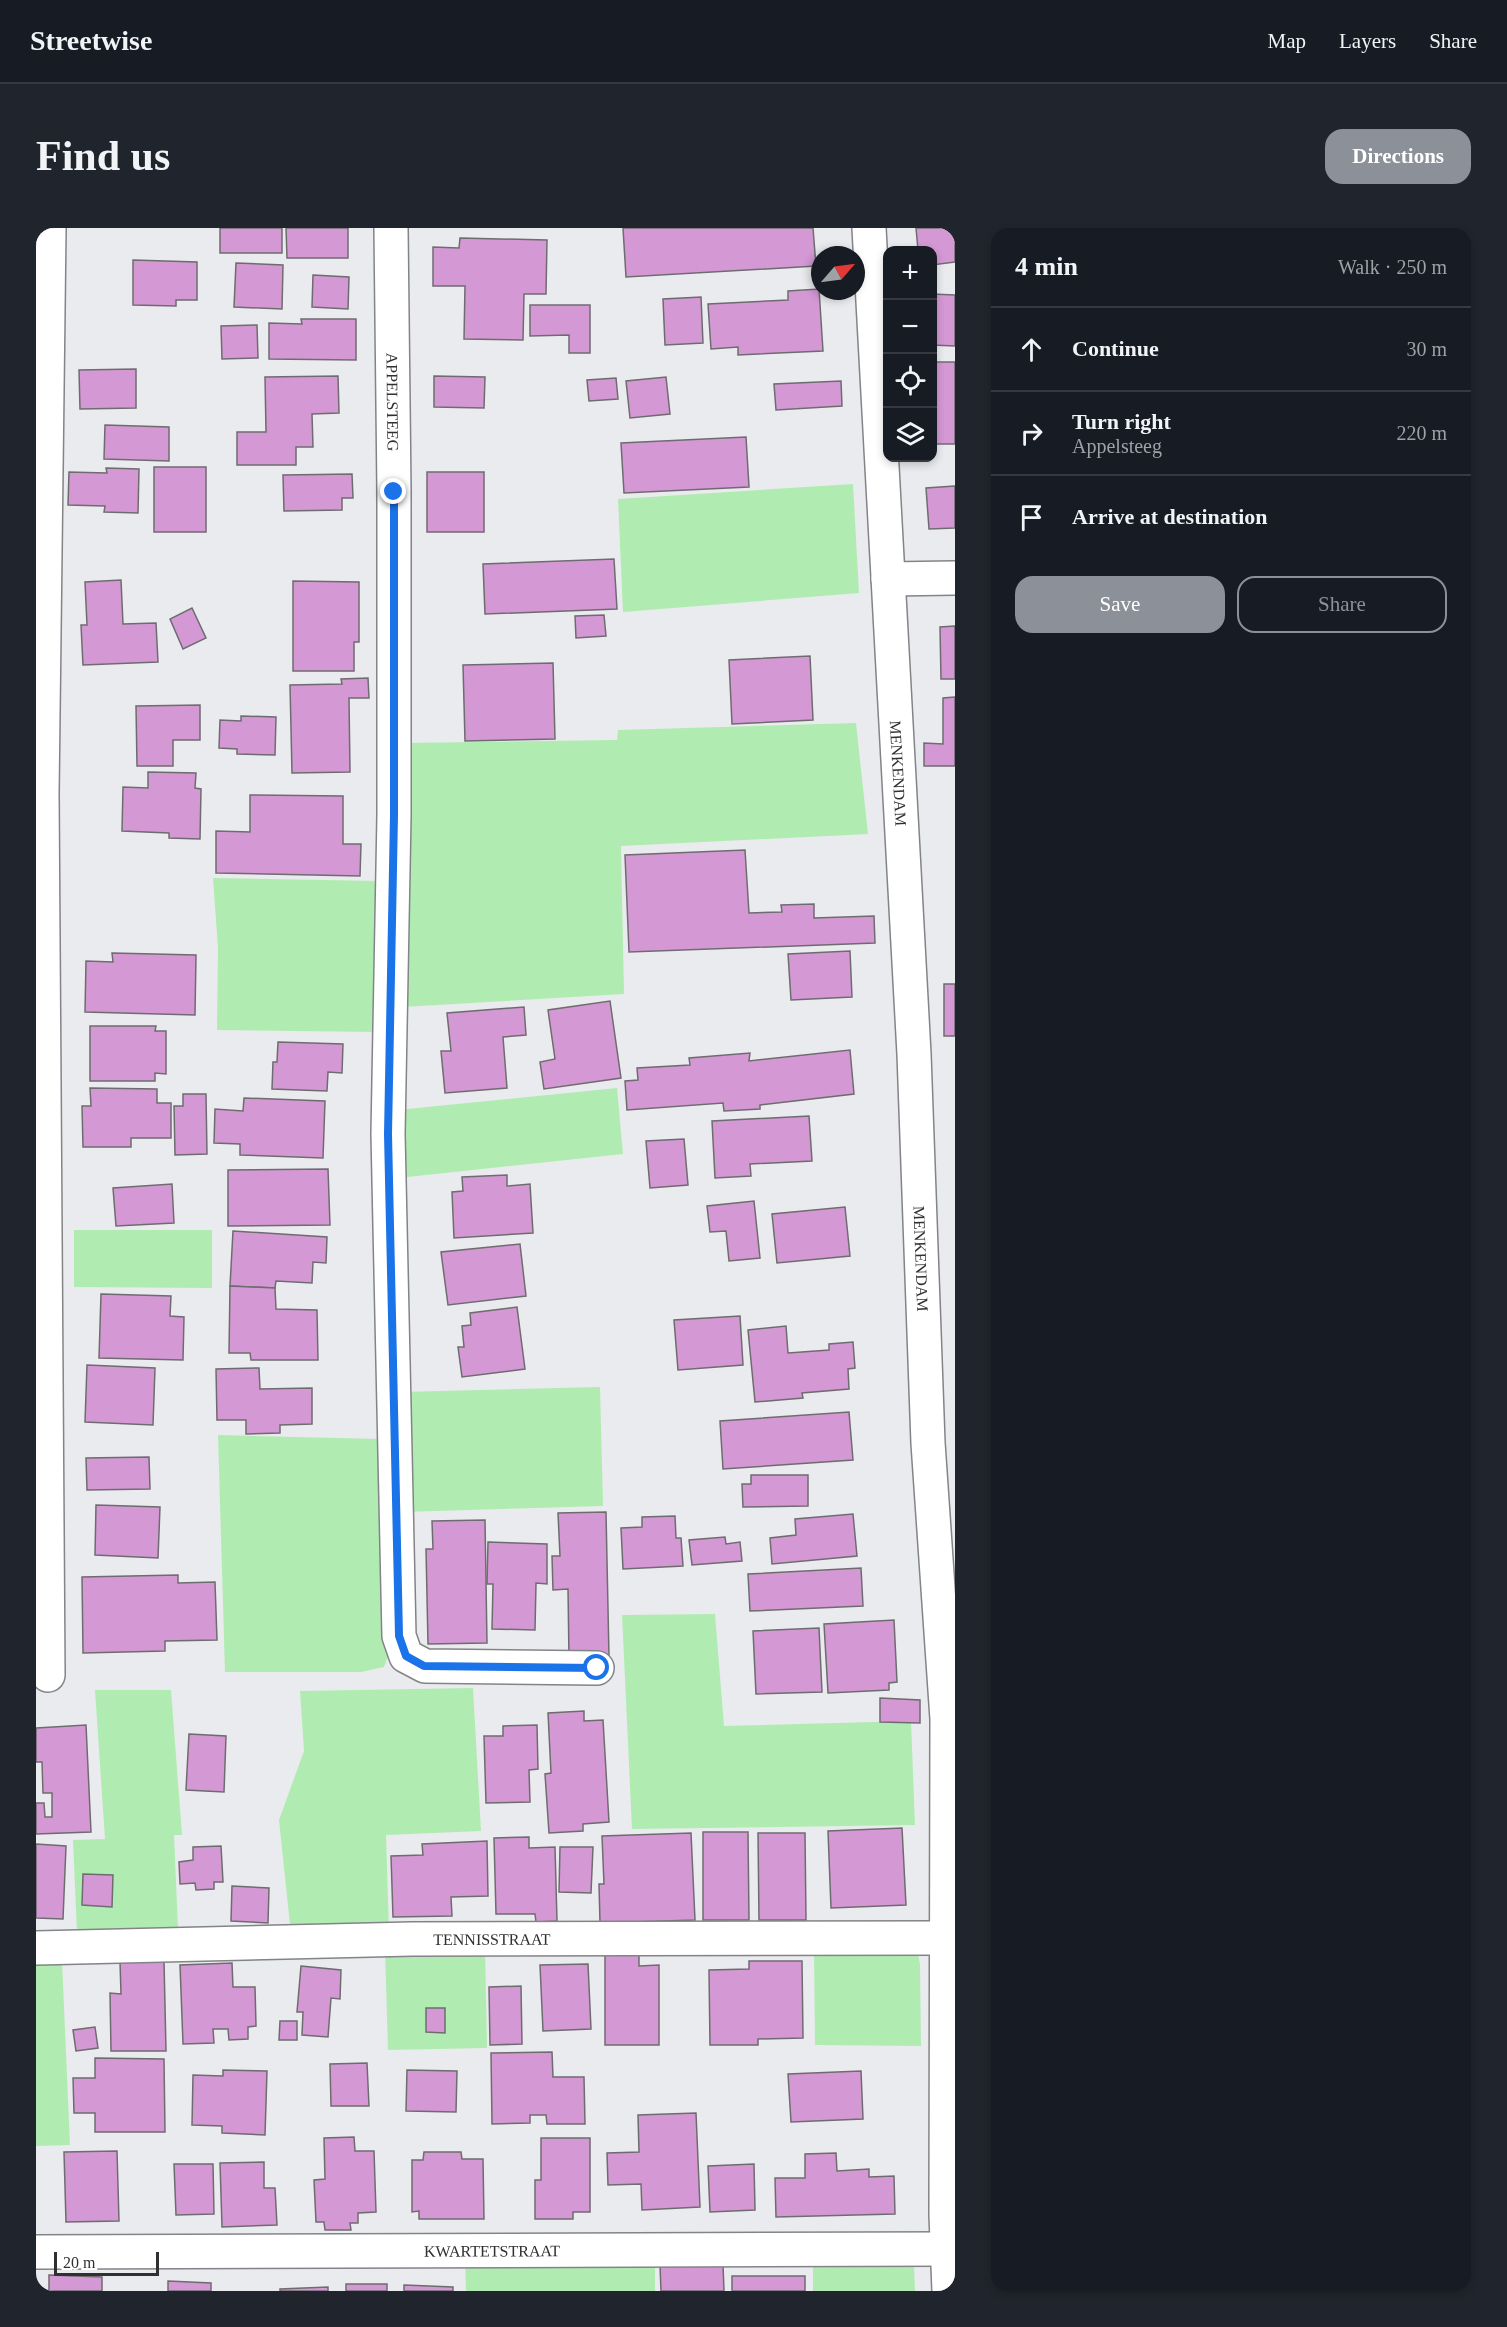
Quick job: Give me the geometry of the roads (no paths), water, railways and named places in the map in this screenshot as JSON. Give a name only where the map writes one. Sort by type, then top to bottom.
[{"type":"street","points":[[48,1675],[39,794],[49,228]]},
{"type":"street","name":"APPELSTEEG","points":[[391,228],[394,779],[388,1134],[399,1636],[406,1656],[424,1666],[597,1668]]},
{"type":"street","name":"MENKENDAM","points":[[869,228],[914,1054],[928,1443],[947,1719],[950,1926],[949,2291]]},
{"type":"street","points":[[888,579],[955,578]]},
{"type":"street","name":"TENNISSTRAAT","points":[[36,1948],[950,1926]]},
{"type":"street","name":"KWARTETSTRAAT","points":[[36,2252],[949,2249]]}]
